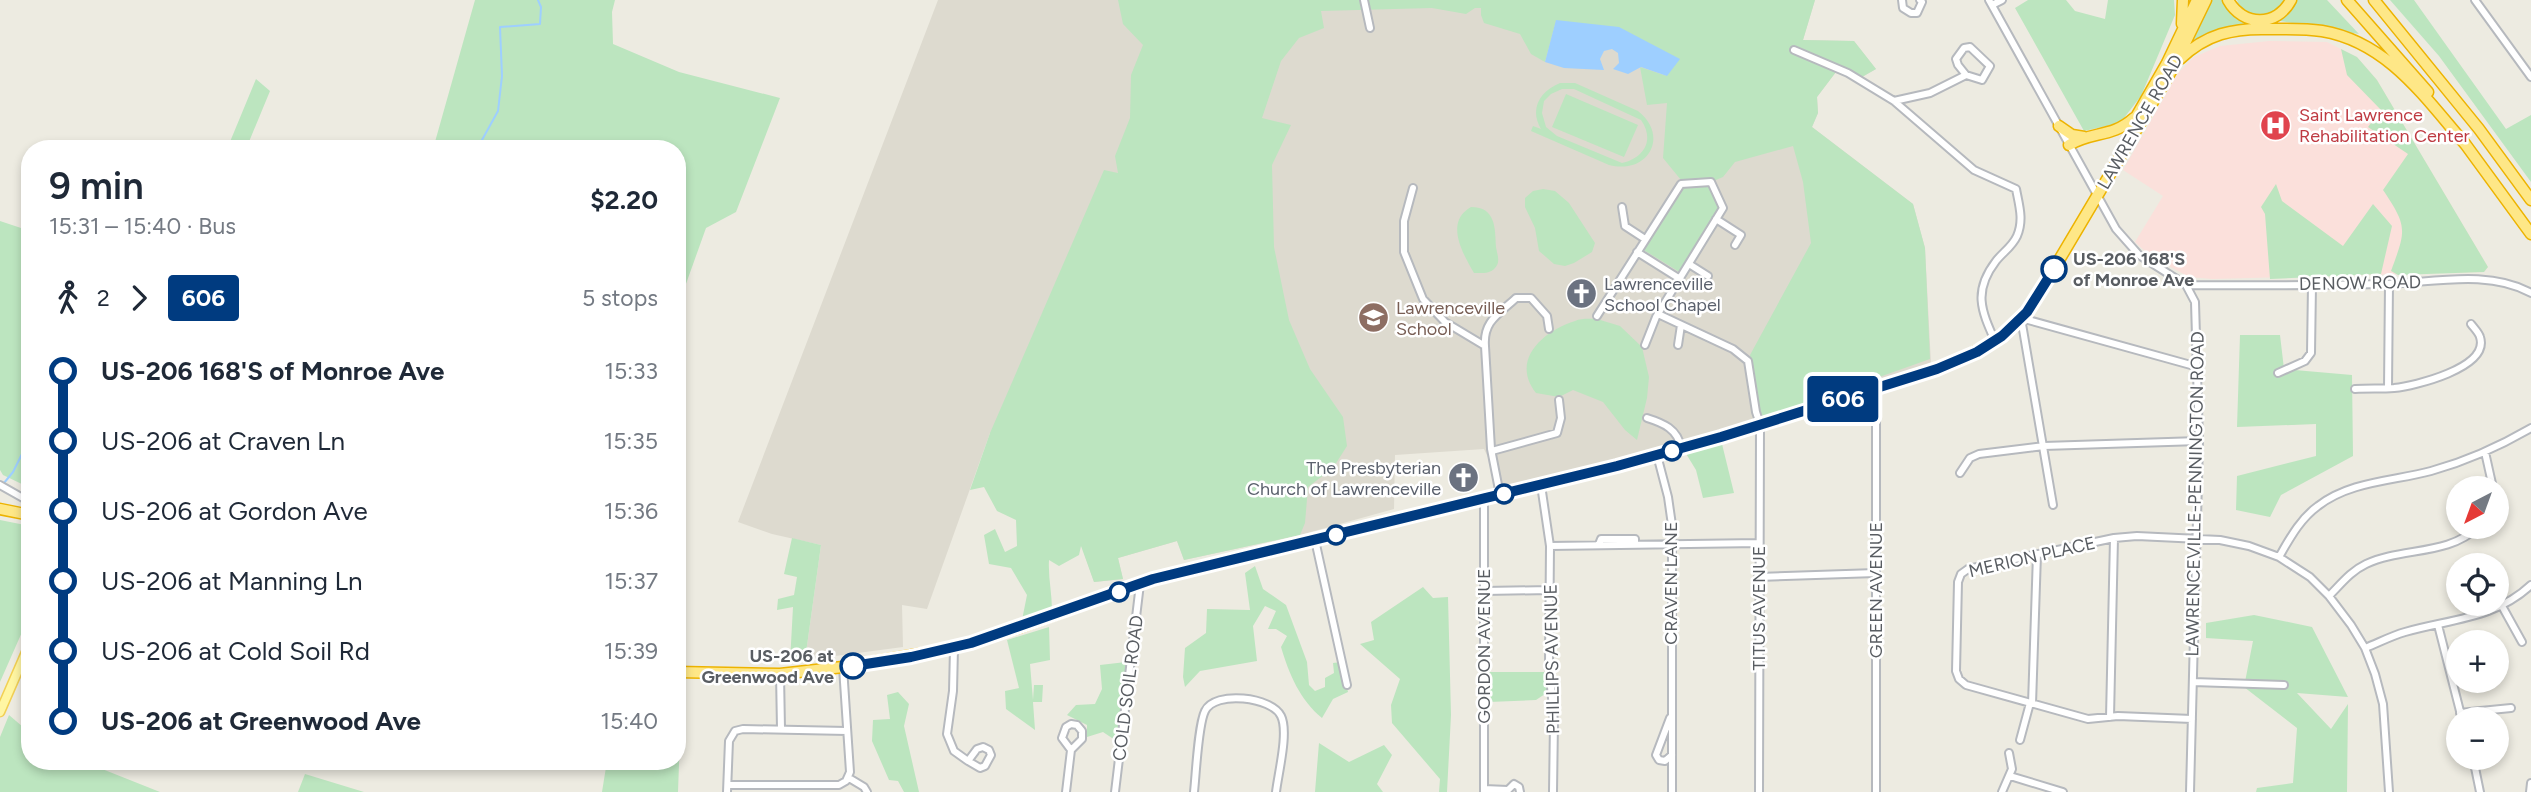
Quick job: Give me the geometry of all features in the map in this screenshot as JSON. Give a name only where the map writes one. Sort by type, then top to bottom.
[{"type":"highway","points":[[2170,65],[2182,25],[2183,0]]},
{"type":"highway","name":"LAWRENCE ROAD","points":[[2096,196],[2137,115],[2170,65],[2197,0]]},
{"type":"highway","name":"LAWRENCE ROAD","points":[[2096,196],[2206,0]]},
{"type":"highway","points":[[2228,0],[2233,9],[2244,17],[2263,21],[2281,13],[2291,0]]},
{"type":"highway","points":[[2347,0],[2423,86],[2531,234]]},
{"type":"highway","points":[[2374,0],[2479,129],[2531,201]]},
{"type":"highway","points":[[2383,0],[2398,28]]},
{"type":"highway","points":[[2170,65],[2196,45],[2215,35],[2237,29],[2309,30],[2337,34],[2363,44],[2397,67],[2466,145]]},
{"type":"highway","points":[[2059,127],[2072,135],[2110,133],[2137,115]]},
{"type":"highway","points":[[2069,145],[2085,136]]},
{"type":"highway","points":[[686,672],[780,674],[843,667],[954,648],[1140,584],[1657,455],[1953,363],[1995,341],[2021,318],[2048,280],[2096,196]]},
{"type":"highway","points":[[0,509],[21,512]]},
{"type":"main road","points":[[0,712],[21,664]]},
{"type":"street","points":[[1364,0],[1370,28]]},
{"type":"street","points":[[1902,0],[1903,8],[1910,13],[1917,13],[1922,2],[1920,0]]},
{"type":"street","points":[[2002,0],[1991,3],[2096,196],[2129,246],[2186,285]]},
{"type":"street","points":[[2475,0],[2531,77]]},
{"type":"street","points":[[1894,101],[1930,93],[1966,75],[1982,80],[1990,66],[1970,47],[1964,48],[1956,58],[1966,75]]},
{"type":"street","points":[[1794,50],[1848,73],[1894,101],[1974,170],[2016,188],[2022,216],[2018,234],[1984,279],[1981,301],[1983,315],[1995,341]]},
{"type":"street","points":[[1597,316],[1681,184],[1712,182],[1723,208],[1658,314],[1645,345]]},
{"type":"street","points":[[1413,188],[1404,221],[1404,251],[1423,300],[1446,322],[1485,346]]},
{"type":"street","points":[[1622,207],[1625,226],[1646,239]]},
{"type":"street","points":[[1716,219],[1741,235],[1735,245]]},
{"type":"street","points":[[1637,252],[1680,279]]},
{"type":"street","points":[[1689,264],[1708,276]]},
{"type":"street","name":"DENOW ROAD","points":[[2186,285],[2389,284],[2487,280],[2514,285],[2531,293]]},
{"type":"street","points":[[2388,388],[2389,284]]},
{"type":"street","name":"LAWRENCEVILLE-PENNINGTON ROAD","points":[[2186,285],[2197,309],[2199,441],[2190,792]]},
{"type":"street","points":[[2278,373],[2305,361],[2311,353],[2312,285]]},
{"type":"street","points":[[1500,495],[1492,451],[1484,333],[1487,326],[1516,298],[1531,298],[1547,316],[1549,329]]},
{"type":"street","points":[[1658,314],[1681,326],[1678,345]]},
{"type":"street","points":[[2053,505],[2021,318],[2198,367]]},
{"type":"street","points":[[2355,388],[2388,388],[2435,378],[2471,361],[2478,353],[2481,342],[2471,324]]},
{"type":"street","name":"TITUS AVENUE","points":[[1681,326],[1733,349],[1748,361],[1760,424],[1759,792]]},
{"type":"street","name":"GREEN AVENUE","points":[[1875,388],[1876,792]]},
{"type":"street","points":[[1492,451],[1557,433],[1561,418],[1559,400]]},
{"type":"street","points":[[1647,418],[1665,423],[1676,435],[1681,448]]},
{"type":"street","points":[[2279,557],[2303,520],[2317,506],[2337,494],[2434,470],[2485,452],[2531,428]]},
{"type":"street","points":[[1960,473],[1969,458],[1979,454],[2044,446],[2199,441]]},
{"type":"street","points":[[2485,452],[2490,476]]},
{"type":"street","name":"CRAVEN LANE","points":[[1657,455],[1669,498],[1672,544],[1672,792]]},
{"type":"street","name":"PHILLIPS AVENUE","points":[[1541,485],[1550,547],[1549,663],[1554,722],[1553,792]]},
{"type":"street","points":[[3,487],[21,496]]},
{"type":"street","name":"GORDON AVENUE","points":[[1484,499],[1484,791]]},
{"type":"street","points":[[2110,717],[2114,538]]},
{"type":"street","name":"MERION PLACE","points":[[2192,719],[2088,719],[1969,686],[1959,679],[1956,671],[1958,582],[1961,574],[1968,569],[2114,538],[2235,542],[2279,557],[2310,577],[2329,596],[2347,618],[2365,648],[2383,704],[2389,792]]},
{"type":"street","points":[[2329,596],[2365,564],[2450,545],[2463,539]]},
{"type":"street","points":[[1315,540],[1347,685]]},
{"type":"street","points":[[1550,547],[1759,543]]},
{"type":"street","points":[[2020,740],[2031,704],[2037,554]]},
{"type":"street","points":[[1758,577],[1876,573]]},
{"type":"street","name":"COLD SOIL ROAD","points":[[1115,792],[1140,584]]},
{"type":"street","points":[[2509,601],[2531,585]]},
{"type":"street","points":[[1484,591],[1550,590]]},
{"type":"street","points":[[2365,648],[2404,632],[2478,616]]},
{"type":"street","points":[[2508,616],[2522,642]]},
{"type":"street","points":[[2438,625],[2459,707]]},
{"type":"street","points":[[954,648],[953,691],[947,734],[954,751],[968,761]]},
{"type":"street","points":[[843,667],[849,778]]},
{"type":"street","points":[[780,674],[781,729]]},
{"type":"street","points":[[2193,682],[2284,685]]},
{"type":"street","points":[[1194,792],[1204,713],[1213,701],[1224,698],[1265,702],[1275,708],[1282,717],[1284,728],[1276,792]]},
{"type":"street","name":"CRAVEN LANE","points":[[1672,713],[1656,751],[1657,758],[1662,761],[1668,760],[1672,755]]},
{"type":"street","points":[[847,731],[741,729],[731,734],[729,741],[728,789],[839,785],[849,778]]},
{"type":"street","points":[[1066,792],[1071,750]]},
{"type":"street","points":[[2002,792],[2012,769],[2009,753]]},
{"type":"street","points":[[2475,770],[2480,792]]},
{"type":"street","points":[[2010,776],[2063,792]]},
{"type":"street","points":[[849,778],[867,792]]},
{"type":"street","points":[[2530,792],[2531,783]]},
{"type":"street","points":[[1484,791],[1509,791],[1514,784],[1519,787],[1520,792]]},
{"type":"shaded area","name":"Lawrenceville School","points":[[938,0],[1815,0],[1803,40],[1854,41],[1876,69],[1862,77],[1839,68],[1817,97],[1818,113],[1812,127],[1913,204],[1925,248],[1931,364],[1764,421],[1656,452],[1504,490],[1484,449],[1395,455],[1394,509],[1300,535],[1184,560],[1177,541],[1118,558],[1123,579],[1094,582],[1081,544],[990,433],[927,609],[902,605],[903,647],[805,660],[821,545],[772,534],[738,522]]},
{"type":"shaded area","name":"Saint Lawrence Rehabilitation Center","points":[[2269,41],[2327,42],[2357,57],[2377,80],[2488,267],[2484,272],[2212,279],[2189,277],[2149,255],[2135,242],[2163,196],[2123,170],[2178,73],[2194,57],[2220,46]]},
{"type":"green space","points":[[475,0],[615,0],[612,12],[613,44],[679,72],[780,98],[736,212],[706,228],[686,284],[686,140],[436,140]]},
{"type":"green space","points":[[1118,0],[1815,0],[1803,40],[1854,41],[1876,69],[1862,77],[1839,68],[1817,97],[1818,113],[1812,127],[1913,204],[1925,248],[1930,359],[1761,419],[1750,355],[1811,243],[1803,182],[1793,146],[1735,162],[1723,177],[1711,182],[1681,180],[1663,158],[1667,103],[1647,105],[1640,67],[1667,76],[1556,21],[1545,62],[1531,54],[1520,34],[1484,23],[1481,8],[1475,8],[1466,14],[1432,8],[1321,11],[1324,28],[1299,38],[1281,61],[1262,118],[1291,125],[1272,165],[1274,247],[1289,320],[1310,369],[1343,417],[1347,446],[1333,468],[1308,487],[1305,523],[1300,535],[1184,560],[1177,541],[1118,558],[1123,579],[1094,582],[1081,546],[1079,555],[1059,566],[1049,560],[1052,610],[1022,620],[1027,595],[1011,568],[989,564],[984,535],[995,529],[1005,552],[1017,546],[1016,520],[997,511],[984,487],[970,490],[990,433],[1104,170],[1118,173],[1115,156],[1130,118],[1131,75],[1143,45],[1123,24]]},
{"type":"green space","points":[[2028,0],[2066,0],[2075,11],[2105,19],[2108,0],[2174,0],[2175,15],[2141,96],[2120,123],[2084,131],[2015,8]]},
{"type":"green space","points":[[2212,0],[2224,0],[2237,19],[2250,26],[2215,32],[2192,43]]},
{"type":"green space","points":[[2237,0],[2284,0],[2277,13],[2260,18],[2240,8]]},
{"type":"green space","points":[[2295,0],[2327,0],[2359,34],[2280,21]]},
{"type":"green space","points":[[2390,0],[2414,0],[2506,129],[2531,115],[2531,182],[2439,56]]},
{"type":"green space","points":[[2341,49],[2357,57],[2377,80],[2488,267],[2484,272],[2398,275],[2391,271],[2400,246],[2402,229],[2397,212],[2383,190],[2408,154],[2368,127],[2381,110],[2347,75]]},
{"type":"green space","points":[[256,79],[270,91],[250,140],[231,140]]},
{"type":"green space","points":[[1575,83],[1638,111],[1648,121],[1652,131],[1650,151],[1644,159],[1634,164],[1623,167],[1609,165],[1531,131],[1533,126],[1541,129],[1536,108],[1542,96],[1553,86]],"holes":[[[1562,89],[1574,89],[1641,120],[1647,141],[1636,157],[1622,163],[1557,136],[1546,127],[1542,113],[1544,101]]]},
{"type":"green space","points":[[1566,94],[1638,125],[1624,157],[1552,127]]},
{"type":"green space","points":[[1710,184],[1720,208],[1681,273],[1642,249],[1682,186]]},
{"type":"green space","points":[[2276,184],[2282,201],[2343,246],[2373,204],[2392,226],[2381,274],[2270,279],[2265,214],[2261,207]]},
{"type":"green space","points":[[1533,191],[1555,191],[1569,203],[1595,243],[1592,252],[1574,263],[1565,266],[1554,264],[1539,251],[1535,228],[1525,207],[1525,198]]},
{"type":"green space","points":[[1471,207],[1479,208],[1490,215],[1494,226],[1498,261],[1497,266],[1488,272],[1474,273],[1458,238],[1459,221],[1463,213]]},
{"type":"green space","points":[[0,221],[21,228],[21,484],[3,475],[0,470]]},
{"type":"green space","points":[[1597,319],[1620,326],[1642,347],[1649,377],[1637,440],[1625,430],[1603,402],[1573,390],[1559,397],[1536,393],[1529,381],[1528,358],[1542,339],[1575,321]]},
{"type":"green space","points":[[2240,335],[2280,335],[2284,369],[2352,375],[2353,456],[2281,495],[2270,517],[2236,510],[2237,476],[2316,456],[2316,424],[2237,427]]},
{"type":"green space","points":[[1722,444],[1734,493],[1703,498],[1696,470],[1685,452]]},
{"type":"green space","points":[[0,520],[21,524],[21,634],[0,682]]},
{"type":"green space","points":[[792,538],[821,545],[805,660],[790,662],[793,607],[777,610],[778,599],[794,595],[797,577],[784,574]]},
{"type":"green space","points":[[1255,566],[1263,589],[1286,605],[1307,662],[1309,685],[1315,691],[1325,687],[1325,678],[1334,673],[1333,663],[1341,662],[1348,692],[1333,699],[1322,718],[1307,703],[1296,686],[1281,647],[1287,636],[1276,629],[1268,629],[1276,611],[1265,606],[1253,626],[1257,661],[1200,671],[1185,687],[1185,648],[1206,633],[1207,609],[1250,610],[1245,573]]},
{"type":"green space","points":[[1423,587],[1433,598],[1448,597],[1451,715],[1447,792],[1439,792],[1440,779],[1392,723],[1391,705],[1400,679],[1360,644],[1374,640],[1371,622]]},
{"type":"green space","points":[[2254,615],[2312,627],[2348,697],[2297,693],[2331,729],[2348,704],[2347,792],[2256,792],[2257,788],[2293,783],[2297,728],[2244,687],[2253,641],[2206,638],[2206,623]]},
{"type":"green space","points":[[1049,627],[1050,660],[1030,664],[1033,700],[1034,685],[1043,685],[1042,702],[1033,702],[1035,730],[1006,709],[1005,691],[1019,688],[1007,640]]},
{"type":"green space","points":[[1126,662],[1118,742],[1103,732],[1087,737],[1087,725],[1067,715],[1076,705],[1095,704],[1102,689],[1100,665]]},
{"type":"green space","points":[[1489,672],[1545,672],[1548,692],[1536,700],[1489,702]]},
{"type":"green space","points":[[898,692],[909,704],[904,726],[919,792],[904,792],[898,781],[889,780],[872,741],[873,720],[890,719],[887,695]]},
{"type":"green space","points":[[9,715],[21,725],[21,770],[105,770],[160,792],[0,792],[0,737]]},
{"type":"green space","points":[[1319,743],[1349,762],[1384,745],[1392,755],[1377,784],[1383,792],[1315,792]]},
{"type":"green space","points":[[606,770],[679,770],[678,792],[602,792]]},
{"type":"green space","points":[[305,774],[364,792],[298,792]]},
{"type":"water","points":[[1556,20],[1619,27],[1680,59],[1667,76],[1641,67],[1628,74],[1613,69],[1619,63],[1618,53],[1612,49],[1604,51],[1600,59],[1604,70],[1564,68],[1545,62]]},
{"type":"waterway","points":[[482,140],[498,111],[502,76],[500,27],[540,24],[541,7],[538,0]]},
{"type":"waterway","points":[[4,483],[21,456]]},
{"type":"bus line","name":"606","points":[[853,666],[937,652],[971,643],[1153,579],[1617,466],[1721,437],[1937,369],[1977,352],[2013,327],[2027,312],[2054,269]]},
{"type":"place","name":"Saint Lawrence Rehabilitation Center","points":[[2276,125]]},
{"type":"place","name":"US-206 168'S of Monroe Ave","points":[[2054,269]]},
{"type":"place","name":"Lawrenceville School Chapel","points":[[1581,294]]},
{"type":"place","name":"Lawrenceville School","points":[[1373,318]]},
{"type":"place","name":"The Presbyterian Church of Lawrenceville","points":[[1464,478]]},
{"type":"place","name":"US-206 at Greenwood Ave","points":[[853,666]]}]
